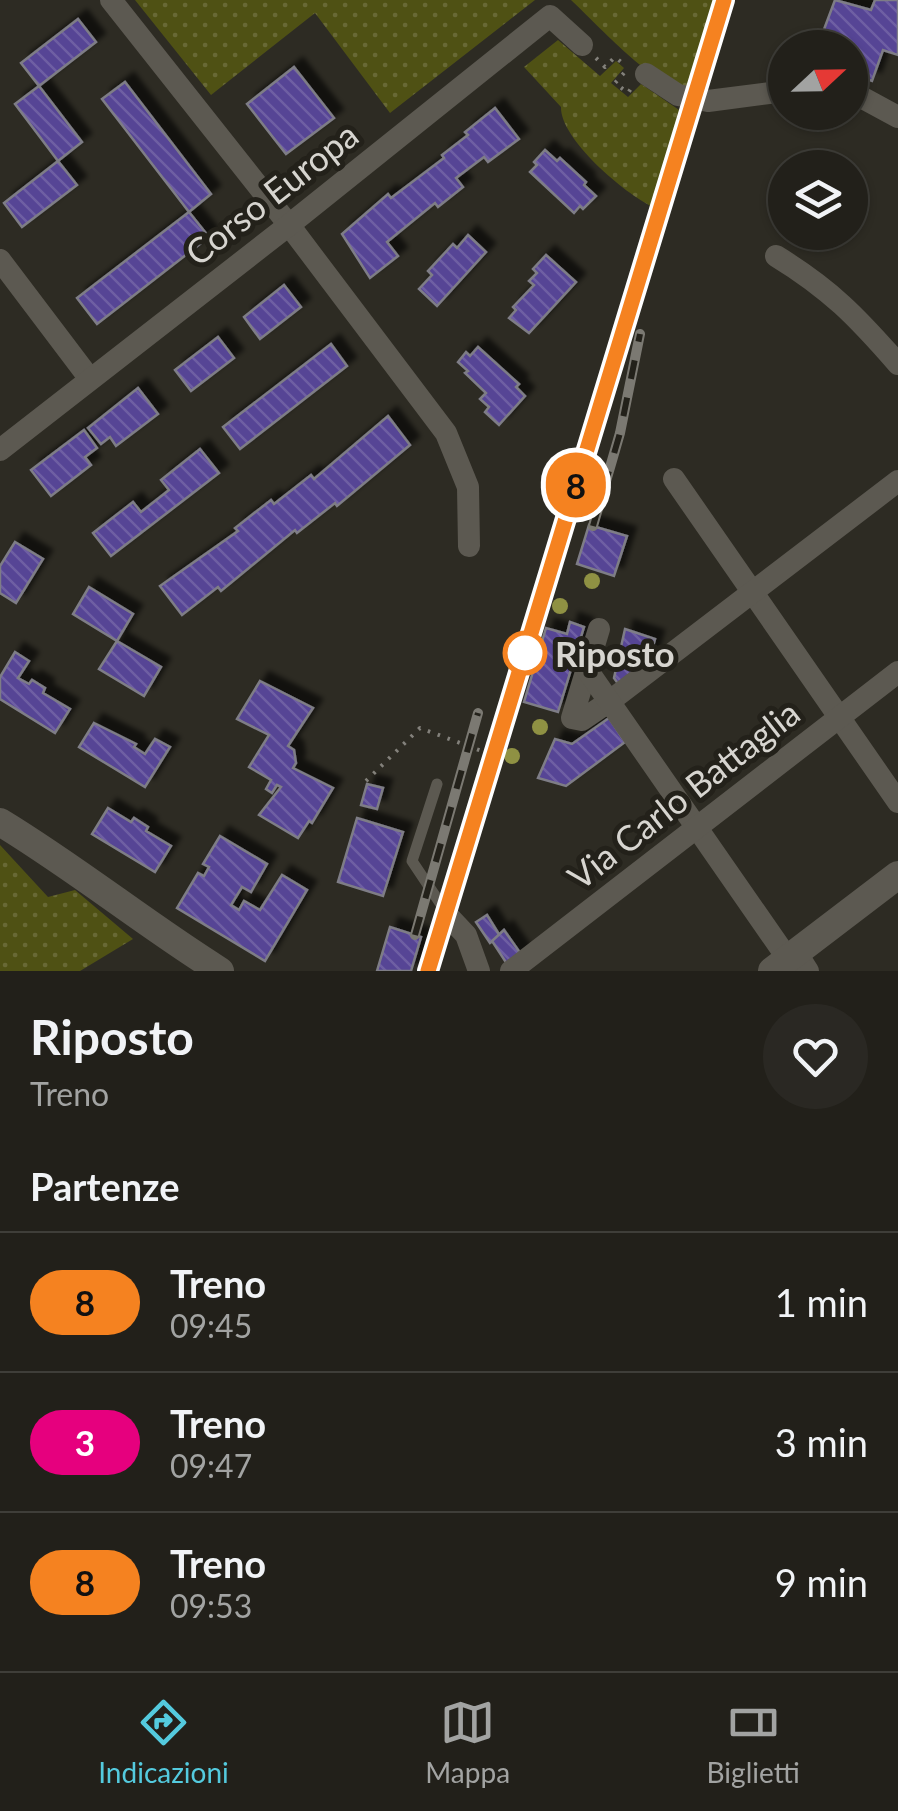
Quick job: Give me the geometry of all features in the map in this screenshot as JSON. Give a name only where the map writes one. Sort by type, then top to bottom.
[{"type":"street","points":[[111,0],[446,433],[468,487],[470,546]]},
{"type":"street","name":"Corso Europa","points":[[0,450],[289,226],[550,16],[582,44]]},
{"type":"street","points":[[638,82],[678,96],[708,101],[768,94]]},
{"type":"street","points":[[868,101],[898,118]]},
{"type":"street","points":[[776,256],[820,283],[851,310],[898,364]]},
{"type":"street","points":[[0,260],[90,379]]},
{"type":"street","points":[[674,480],[898,802]]},
{"type":"street","points":[[599,629],[572,718],[582,720],[610,701],[898,481]]},
{"type":"street","points":[[588,671],[791,963],[898,874]]},
{"type":"street","name":"Via Carlo Battaglia","points":[[510,971],[898,672]]},
{"type":"street","points":[[0,822],[220,971]]},
{"type":"street","points":[[450,918],[466,935],[479,971]]},
{"type":"street","points":[[171,940],[207,971]]},
{"type":"lane","points":[[437,784],[412,861],[450,918]]},
{"type":"path","points":[[610,62],[615,57],[628,68],[615,83],[628,92],[638,82]]},
{"type":"path","points":[[533,613],[540,616]]},
{"type":"path","points":[[511,685],[518,688]]},
{"type":"path","points":[[366,781],[420,728],[487,753]]},
{"type":"shaded area","points":[[135,0],[535,0],[390,113],[315,13],[211,95]]},
{"type":"shaded area","points":[[571,0],[714,0],[690,80],[694,83],[691,93],[643,67]]},
{"type":"shaded area","points":[[558,40],[600,76],[616,61],[624,68],[611,83],[628,97],[641,84],[685,114],[653,207],[611,178],[582,149],[564,120],[561,107],[524,67]]},
{"type":"shaded area","points":[[0,845],[48,897],[75,890],[133,939],[80,971],[0,971]]},
{"type":"building","points":[[835,0],[871,10],[875,0],[898,0],[898,55],[883,50],[872,81],[868,80],[868,30],[824,30]]},
{"type":"building","points":[[78,19],[96,42],[39,86],[21,63]]},
{"type":"building","points":[[294,67],[334,118],[286,154],[247,104]]},
{"type":"building","points":[[125,82],[211,194],[189,212],[102,99]]},
{"type":"building","points":[[39,86],[82,142],[58,161],[15,104]]},
{"type":"building","points":[[495,108],[519,139],[488,162],[484,157],[456,178],[463,187],[438,207],[435,203],[387,242],[398,256],[370,278],[342,234],[388,194],[391,198],[444,158],[442,155],[468,135],[465,132]]},
{"type":"building","points":[[545,150],[557,161],[560,158],[596,196],[583,209],[580,206],[574,213],[530,172]]},
{"type":"building","points":[[58,161],[77,185],[22,227],[4,203]]},
{"type":"building","points":[[189,212],[209,237],[97,324],[77,298]]},
{"type":"building","points":[[468,235],[486,252],[437,306],[419,289],[432,275],[428,271],[453,244],[457,248]]},
{"type":"building","points":[[546,255],[576,282],[529,333],[509,318],[516,310],[513,307],[534,285],[529,281],[537,273],[533,269]]},
{"type":"building","points":[[284,285],[301,307],[260,339],[244,317]]},
{"type":"building","points":[[218,337],[234,358],[191,391],[175,370]]},
{"type":"building","points":[[331,344],[347,366],[240,449],[223,427]]},
{"type":"building","points":[[478,347],[519,384],[516,387],[525,396],[499,425],[485,412],[489,407],[480,399],[486,393],[458,362],[466,352],[470,356]]},
{"type":"building","points":[[138,388],[158,414],[116,446],[110,437],[101,444],[88,428]]},
{"type":"building","points":[[388,416],[410,445],[337,506],[335,503],[297,533],[295,530],[221,591],[218,587],[182,615],[160,586],[238,531],[235,528],[271,500],[274,504],[311,475],[314,479]]},
{"type":"building","points":[[84,430],[97,448],[85,457],[91,465],[51,496],[31,470]]},
{"type":"building","points":[[200,449],[219,473],[111,556],[93,533],[133,502],[141,512],[169,490],[161,480]]},
{"type":"building","points":[[589,525],[627,536],[614,576],[577,564]]},
{"type":"building","points":[[15,542],[43,559],[16,603],[0,593],[0,566]]},
{"type":"building","points":[[89,587],[133,614],[117,641],[73,614]]},
{"type":"building","points":[[570,622],[584,627],[558,712],[524,702],[546,628],[567,634]]},
{"type":"building","points":[[625,629],[655,639],[648,664],[619,685],[614,678]]},
{"type":"building","points":[[117,641],[161,667],[144,696],[99,669]]},
{"type":"building","points":[[15,652],[29,661],[18,678],[29,684],[32,680],[45,688],[43,693],[70,709],[55,733],[0,699],[0,677]]},
{"type":"building","points":[[260,681],[313,708],[288,746],[294,750],[293,768],[333,788],[298,838],[259,815],[281,787],[277,785],[272,793],[266,789],[271,780],[249,767],[269,735],[237,719]]},
{"type":"building","points":[[609,718],[625,742],[566,786],[538,778],[555,739],[572,744]]},
{"type":"building","points":[[94,723],[136,744],[134,747],[145,754],[155,739],[170,747],[145,787],[79,747]]},
{"type":"building","points":[[367,784],[383,788],[377,809],[361,805]]},
{"type":"building","points":[[108,808],[131,822],[134,818],[148,827],[146,831],[171,846],[155,872],[92,834]]},
{"type":"building","points":[[357,818],[403,832],[383,896],[338,882]]},
{"type":"building","points":[[220,836],[267,864],[251,892],[242,887],[231,905],[239,910],[244,901],[260,910],[282,875],[307,890],[265,961],[177,908],[198,873],[204,876],[209,867],[203,864]]},
{"type":"building","points":[[487,915],[500,936],[490,943],[476,922]]},
{"type":"building","points":[[390,927],[421,937],[411,971],[377,971]]},
{"type":"building","points":[[504,930],[523,957],[509,967],[492,941]]},
{"type":"railway","points":[[428,971],[724,0]]},
{"type":"railway","points":[[593,526],[620,433],[640,334]]},
{"type":"railway","points":[[415,935],[478,713]]},
{"type":"train","name":"8","points":[[428,971],[724,0]]},
{"type":"place","name":"Riposto","points":[[525,653]]}]
